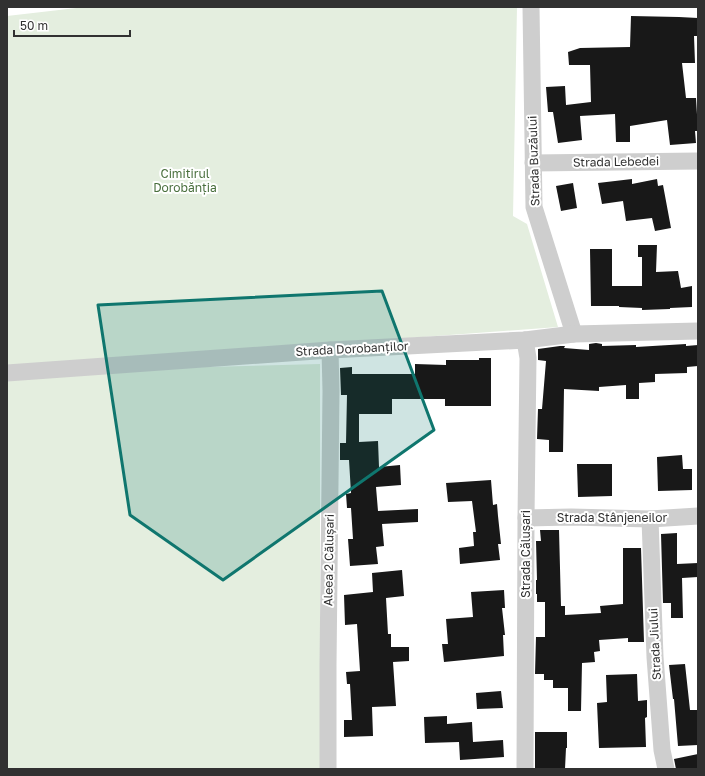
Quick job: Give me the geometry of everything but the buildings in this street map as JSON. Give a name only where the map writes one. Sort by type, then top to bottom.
[{"type":"street","name":"Strada Buzăului","points":[[531,7],[534,207],[574,334]]},
{"type":"street","name":"Strada Lebedei","points":[[533,163],[698,160]]},
{"type":"street","name":"Strada Dorobanților","points":[[7,373],[330,350],[525,340],[574,334],[698,331]]},
{"type":"street","name":"Strada Călușari","points":[[525,340],[528,358],[525,769]]},
{"type":"street","name":"Aleea 2 Călușari","points":[[328,769],[330,350]]},
{"type":"street","name":"Strada Stânjeneilor","points":[[526,518],[571,517],[650,519],[698,516]]},
{"type":"street","name":"Strada Jiului","points":[[650,519],[655,657],[662,750],[666,769]]},
{"type":"highlighted area","points":[[382,291],[434,430],[223,580],[130,515],[98,305]]},
{"type":"green space","name":"Cimitirul Dorobănția","points":[[85,7],[517,7],[513,216],[527,224],[558,327],[7,368],[7,16]]},
{"type":"green space","points":[[320,364],[320,769],[7,769],[7,372]]}]
